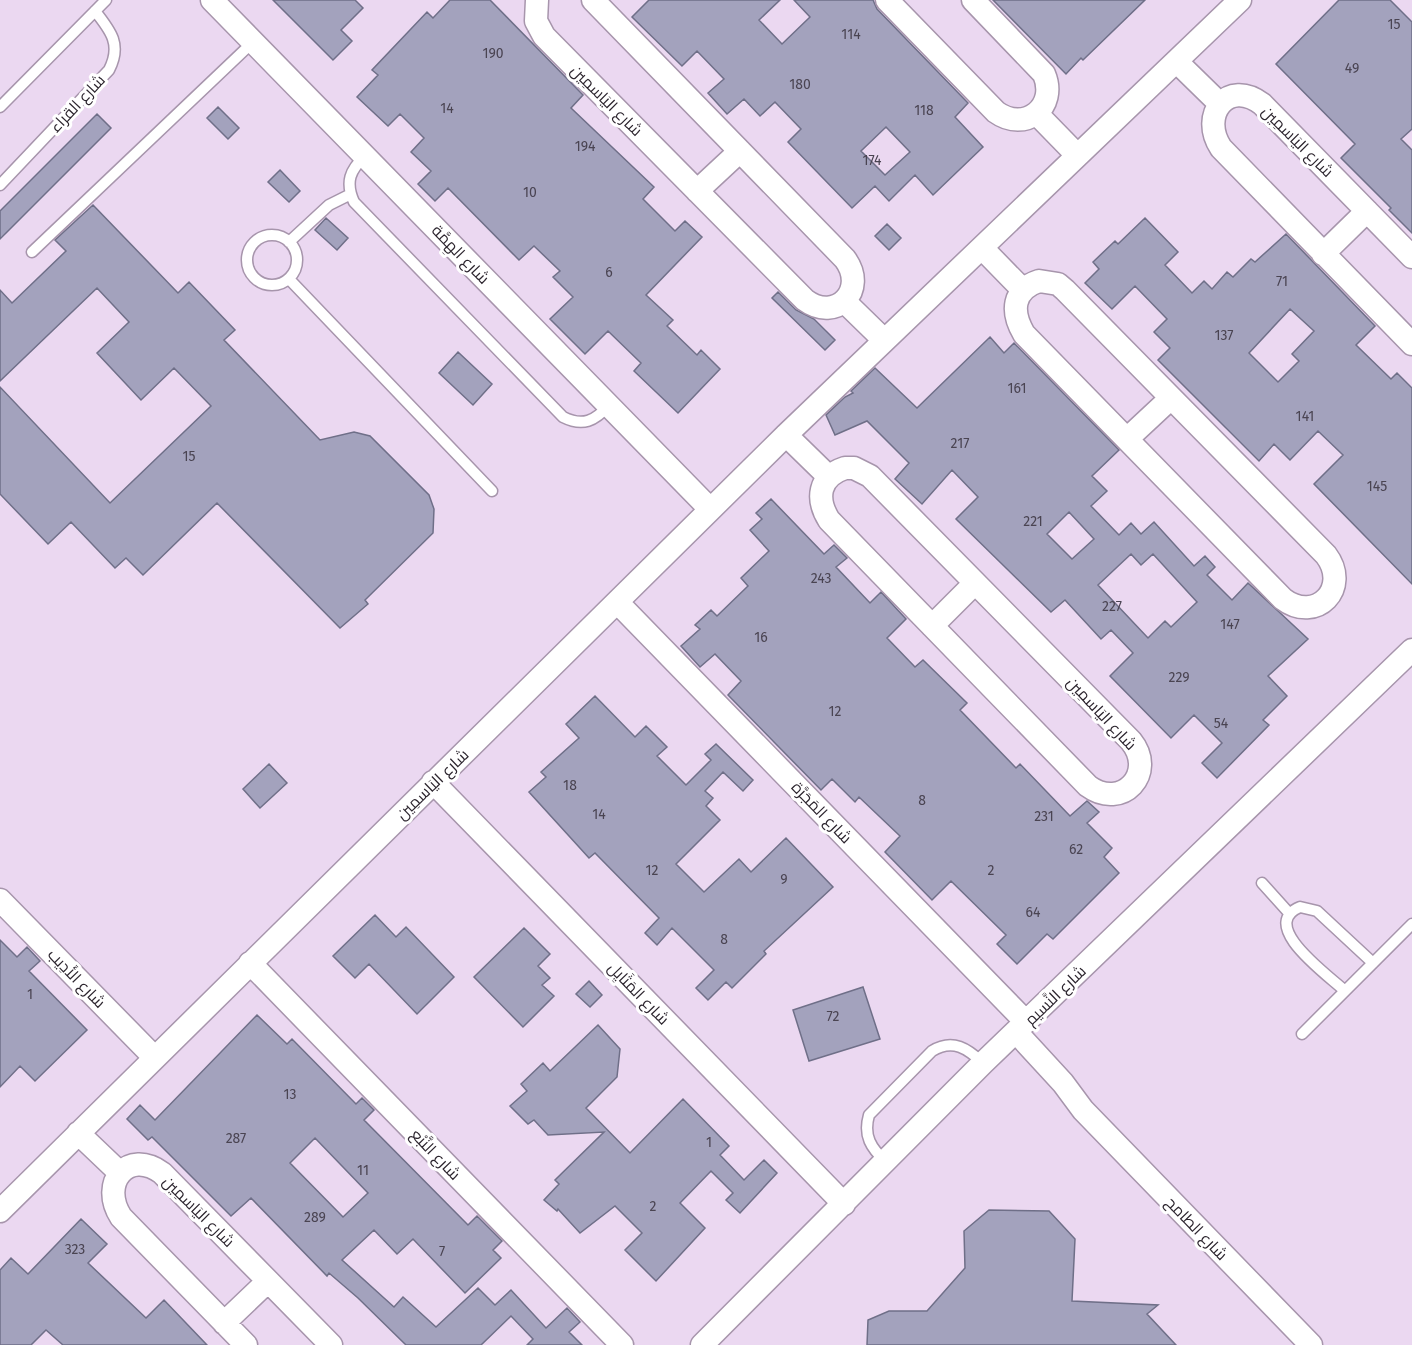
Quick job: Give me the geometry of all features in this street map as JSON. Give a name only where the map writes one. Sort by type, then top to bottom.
[{"type":"street","name":"شارع الهِمَّة","points":[[212,0],[710,509]]},
{"type":"street","name":"شارع اليَاسمِين","points":[[537,0],[536,21],[544,36],[805,300],[812,305],[828,308],[844,301]]},
{"type":"street","points":[[593,0],[850,266],[854,281],[844,301],[884,340]]},
{"type":"street","points":[[892,2],[996,112],[1003,117],[1020,121],[1036,114],[1047,100],[1048,82],[1044,74],[973,0]]},
{"type":"street","name":"شارع اليَاسمِين","points":[[0,1210],[618,603],[710,509],[1240,0]]},
{"type":"street","points":[[1177,62],[1220,104],[1212,118],[1211,126],[1221,148],[1412,344]]},
{"type":"street","name":"شارع اليَاسمِين","points":[[1220,104],[1236,96],[1254,99],[1412,257]]},
{"type":"street","points":[[1036,114],[1077,155]]},
{"type":"street","points":[[698,191],[740,151]]},
{"type":"street","points":[[1323,254],[1367,211]]},
{"type":"street","points":[[982,248],[1023,290]]},
{"type":"street","points":[[1039,281],[1058,284],[1171,398],[1326,555],[1335,570],[1335,579],[1330,595],[1324,602],[1307,608],[1290,605],[1283,599],[1024,334],[1015,312],[1015,304],[1023,290],[1039,281]]},
{"type":"street","points":[[1127,439],[1171,398]]},
{"type":"street","points":[[786,435],[828,476]]},
{"type":"street","name":"شارع اليَاسمِين","points":[[854,468],[870,476],[975,583],[1137,748],[1141,765],[1135,782],[1129,788],[1112,795],[1095,791],[1088,786],[830,520],[820,498],[823,483],[836,471],[854,468]]},
{"type":"street","points":[[932,626],[975,583]]},
{"type":"street","name":"شارع المَجَرَّة","points":[[618,603],[1017,1032]]},
{"type":"street","name":"شارع النَّسيم","points":[[702,1345],[983,1064],[1412,650]]},
{"type":"street","name":"شارع المَثَايِل","points":[[434,782],[844,1204]]},
{"type":"street","name":"شارع الأَدِيب","points":[[0,900],[154,1057]]},
{"type":"street","name":"شارع النَّبْع","points":[[250,963],[622,1345]]},
{"type":"street","name":"شارع الطامح","points":[[1017,1032],[1056,1091],[1083,1110],[1311,1345]]},
{"type":"street","points":[[78,1133],[120,1173],[115,1179],[112,1195],[121,1217],[246,1345]]},
{"type":"street","name":"شارع اليَاسمِين","points":[[120,1173],[136,1165],[155,1168],[331,1345]]},
{"type":"street","points":[[224,1323],[268,1281]]},
{"type":"lane","points":[[0,106],[106,0]]},
{"type":"lane","name":"شارع القراء","points":[[0,185],[109,70],[116,52],[115,42],[95,11]]},
{"type":"lane","points":[[32,252],[253,42]]},
{"type":"lane","points":[[365,156],[351,172],[351,194],[359,208],[563,417],[580,423],[589,422],[600,416],[609,405]]},
{"type":"lane","points":[[289,242],[329,205],[351,194]]},
{"type":"lane","points":[[266,236],[282,237],[289,242],[294,248],[297,265],[289,279],[274,286],[258,282],[252,276],[246,260],[252,245],[266,236]]},
{"type":"lane","points":[[289,279],[492,491]]},
{"type":"lane","points":[[1262,883],[1289,913]]},
{"type":"lane","points":[[1345,991],[1289,938],[1285,926],[1289,913],[1300,907],[1317,911],[1373,963]]},
{"type":"lane","points":[[1302,1034],[1412,924]]},
{"type":"lane","points":[[886,1162],[870,1143],[866,1125],[869,1115],[932,1051],[944,1045],[958,1045],[983,1064]]},
{"type":"building","points":[[273,0],[355,0],[363,8],[341,30],[352,41],[333,60]]},
{"type":"building","points":[[450,0],[490,0],[583,95],[571,108],[654,187],[643,199],[675,231],[685,221],[702,237],[646,295],[673,320],[667,326],[697,355],[701,350],[720,369],[678,413],[634,371],[641,363],[608,331],[585,354],[550,319],[573,297],[553,277],[560,271],[534,246],[519,260],[448,188],[435,201],[418,184],[431,171],[411,152],[424,138],[400,114],[388,126],[357,97],[378,75],[372,70],[427,12],[433,18]]},
{"type":"building","points":[[649,0],[780,0],[759,20],[782,44],[810,17],[794,0],[873,0],[877,9],[968,103],[955,117],[983,147],[933,195],[915,175],[889,201],[875,186],[852,208],[788,142],[801,129],[775,102],[760,116],[744,99],[727,114],[708,93],[724,79],[697,51],[682,66],[632,17]],"holes":[[[886,127],[910,152],[885,175],[861,151]]]},
{"type":"building","points":[[993,0],[1145,0],[1066,74]]},
{"type":"building","points":[[1339,0],[1390,0],[1412,22],[1412,129],[1401,139],[1412,150],[1412,233],[1389,210],[1391,208],[1341,158],[1355,144],[1276,64]]},
{"type":"building","points":[[218,107],[239,128],[228,139],[207,118]]},
{"type":"building","points":[[97,114],[111,128],[0,239],[0,211]]},
{"type":"building","points":[[280,170],[300,191],[289,202],[268,182]]},
{"type":"building","points":[[93,205],[178,293],[189,282],[235,330],[224,340],[320,440],[354,432],[370,436],[429,495],[434,509],[433,533],[365,600],[368,604],[340,628],[217,503],[143,575],[126,558],[115,568],[71,522],[48,544],[0,494],[0,387],[110,503],[211,406],[174,368],[141,400],[97,353],[129,322],[97,288],[0,381],[0,290],[12,303],[66,251],[55,240]]},
{"type":"building","points":[[326,218],[348,238],[337,250],[315,230]]},
{"type":"building","points":[[1145,218],[1178,252],[1165,265],[1192,293],[1204,281],[1212,289],[1227,272],[1233,277],[1251,259],[1255,262],[1286,234],[1375,326],[1356,345],[1391,379],[1397,373],[1412,388],[1412,584],[1314,484],[1343,455],[1318,431],[1290,460],[1274,444],[1259,461],[1158,360],[1170,348],[1154,332],[1167,319],[1135,286],[1112,309],[1085,283],[1099,269],[1093,262],[1115,241],[1118,244]],"holes":[[[1290,309],[1314,331],[1292,354],[1299,361],[1278,382],[1249,353]]]},
{"type":"building","points":[[887,224],[901,238],[889,250],[875,236]]},
{"type":"building","points":[[778,292],[796,310],[814,319],[835,340],[825,350],[772,298]]},
{"type":"building","points":[[990,337],[1004,353],[1014,343],[1119,450],[1092,476],[1107,491],[1091,506],[1119,535],[1131,523],[1141,534],[1154,522],[1194,566],[1205,556],[1215,567],[1207,575],[1232,600],[1248,583],[1308,639],[1268,676],[1287,696],[1263,720],[1269,725],[1217,778],[1202,763],[1222,743],[1194,715],[1171,738],[1110,676],[1133,653],[1111,630],[1101,639],[1065,600],[1051,612],[956,519],[978,497],[952,470],[922,504],[895,479],[909,463],[867,421],[835,435],[826,415],[845,397],[853,393],[851,391],[875,368],[917,408]],"holes":[[[1069,512],[1094,539],[1072,559],[1047,534]],[[1131,554],[1141,565],[1153,554],[1197,602],[1171,627],[1165,621],[1148,638],[1098,585]]]},
{"type":"building","points":[[458,352],[492,384],[473,405],[439,373]]},
{"type":"building","points":[[771,499],[824,554],[834,545],[847,558],[836,567],[870,603],[881,592],[906,619],[887,638],[915,667],[923,660],[967,703],[960,710],[1016,768],[1020,764],[1070,816],[1087,801],[1099,812],[1087,823],[1112,848],[1104,857],[1119,873],[1053,939],[1047,934],[1017,964],[997,944],[1006,935],[951,881],[932,900],[885,852],[900,836],[859,797],[855,802],[832,779],[821,790],[728,695],[741,681],[715,654],[700,667],[681,646],[700,629],[695,625],[711,610],[717,616],[748,586],[741,578],[769,551],[750,530],[762,519],[756,513]]},
{"type":"building","points":[[595,696],[635,737],[646,726],[667,747],[657,756],[686,785],[711,760],[705,754],[716,744],[753,780],[743,791],[723,772],[705,791],[713,798],[706,806],[720,820],[676,864],[704,892],[739,859],[751,872],[786,838],[833,887],[764,951],[766,954],[732,988],[726,982],[708,1000],[696,988],[714,970],[672,928],[657,945],[645,933],[659,918],[595,853],[589,858],[529,792],[546,777],[541,772],[579,738],[566,724]]},
{"type":"building","points":[[269,764],[287,783],[260,808],[243,789]]},
{"type":"building","points":[[375,915],[396,937],[406,927],[454,977],[417,1014],[369,964],[355,978],[333,956]]},
{"type":"building","points":[[524,928],[550,954],[538,966],[550,978],[542,985],[554,996],[523,1027],[474,977]]},
{"type":"building","points":[[0,940],[17,957],[27,947],[40,961],[29,971],[87,1030],[35,1081],[20,1066],[0,1087]]},
{"type":"building","points":[[589,981],[602,995],[590,1007],[576,994]]},
{"type":"building","points":[[863,987],[880,1039],[809,1061],[793,1010]]},
{"type":"building","points":[[257,1015],[287,1044],[292,1039],[356,1104],[362,1098],[374,1110],[364,1120],[468,1225],[477,1216],[502,1241],[493,1250],[501,1258],[465,1293],[413,1239],[397,1254],[374,1230],[342,1260],[394,1307],[403,1297],[436,1327],[478,1288],[495,1305],[511,1290],[546,1328],[567,1308],[580,1322],[569,1332],[582,1345],[527,1345],[533,1339],[511,1316],[481,1345],[406,1345],[358,1298],[329,1273],[327,1276],[251,1198],[231,1216],[152,1137],[148,1140],[127,1119],[140,1105],[155,1120]],"holes":[[[315,1138],[368,1193],[343,1217],[290,1163]]]},
{"type":"building","points":[[598,1025],[620,1049],[617,1077],[586,1108],[630,1153],[683,1099],[729,1146],[720,1155],[744,1180],[764,1160],[777,1173],[740,1213],[726,1200],[733,1193],[711,1171],[680,1203],[705,1228],[656,1281],[625,1250],[642,1233],[615,1206],[580,1233],[558,1209],[557,1211],[544,1200],[559,1184],[555,1180],[604,1132],[548,1135],[534,1120],[528,1124],[510,1106],[527,1091],[521,1084],[543,1063],[550,1071]]},
{"type":"building","points":[[989,1210],[1049,1211],[1075,1239],[1072,1301],[1158,1305],[1147,1314],[1176,1345],[867,1345],[868,1320],[889,1311],[927,1311],[965,1268],[964,1231]]},
{"type":"building","points":[[81,1219],[107,1244],[88,1263],[146,1318],[164,1300],[207,1345],[63,1345],[46,1330],[31,1345],[0,1345],[0,1270],[11,1258],[28,1274]]}]
